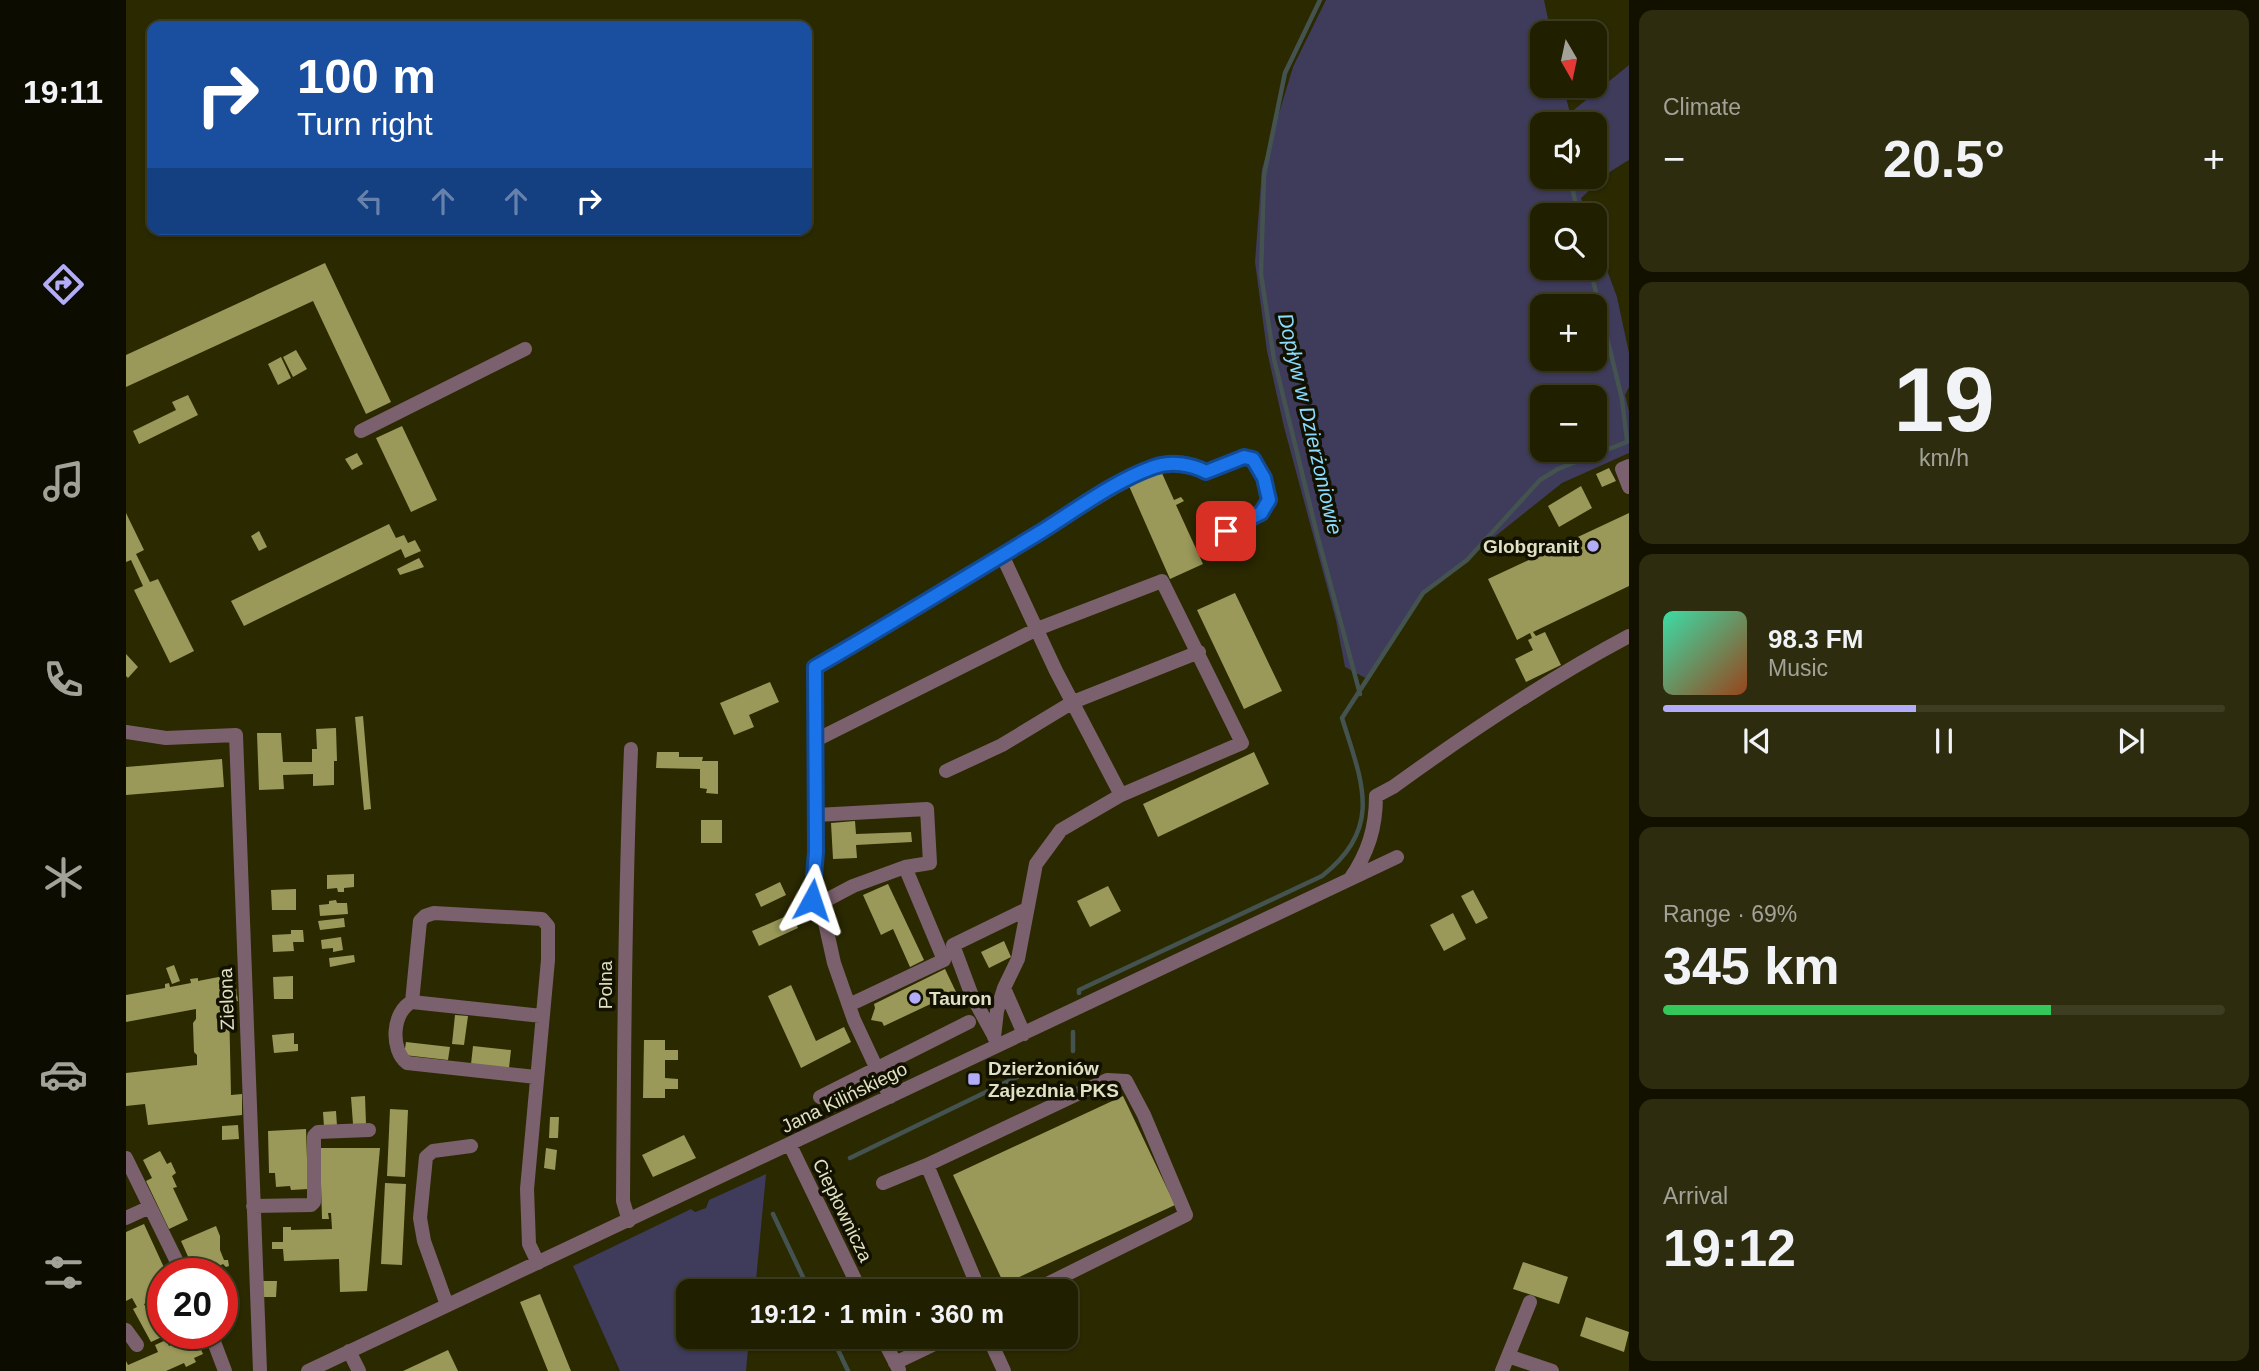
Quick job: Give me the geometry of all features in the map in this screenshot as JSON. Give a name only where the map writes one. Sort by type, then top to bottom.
[{"type":"street","points":[[361,431],[525,349]]},
{"type":"street","points":[[890,1097],[849,1005],[834,963],[824,918],[812,900],[816,852],[815,667],[1115,486],[1153,467],[1166,464],[1194,466],[1206,472],[1244,457],[1253,459],[1264,478],[1269,500],[1261,513],[1206,540]]},
{"type":"street","points":[[1629,466],[1622,469],[1629,486]]},
{"type":"street","points":[[1002,555],[1121,795]]},
{"type":"street","points":[[816,740],[1037,629],[1162,581],[1242,743],[1121,795],[1061,830],[1036,864],[1018,959],[1004,988],[995,1040]]},
{"type":"street","points":[[1349,880],[1369,847],[1376,817],[1376,796],[1515,702],[1629,636]]},
{"type":"street","points":[[946,771],[1002,745],[1073,702],[1199,652]]},
{"type":"street","name":"Zielona","points":[[126,732],[166,738],[236,735],[260,1371]]},
{"type":"street","name":"Polna","points":[[629,1221],[623,1200],[624,935],[631,749]]},
{"type":"street","points":[[816,815],[927,809],[930,863],[905,867],[853,886],[817,905]]},
{"type":"street","name":"Jana Kilińskiego","points":[[308,1371],[890,1097],[995,1040],[1024,1034],[1397,858]]},
{"type":"street","points":[[849,1005],[944,961],[905,867]]},
{"type":"street","points":[[995,1040],[972,996],[953,945],[1027,909]]},
{"type":"street","points":[[412,1002],[420,921],[425,916],[434,913],[542,919],[548,926],[548,960],[527,1189],[529,1244],[538,1263]]},
{"type":"street","points":[[1004,988],[1024,1034]]},
{"type":"street","points":[[536,1077],[407,1063],[400,1058],[396,1049],[398,1017],[404,1006],[412,1002],[542,1016]]},
{"type":"street","points":[[820,1097],[969,1023]]},
{"type":"street","points":[[884,1183],[1107,1080],[1126,1081],[1144,1115],[1186,1215],[1057,1279]]},
{"type":"street","points":[[254,1206],[311,1205],[314,1202],[314,1136],[318,1132],[369,1130]]},
{"type":"street","name":"Ciepłownicza","points":[[790,1145],[855,1279]]},
{"type":"street","points":[[447,1305],[424,1241],[420,1218],[426,1157],[433,1151],[471,1146]]},
{"type":"street","points":[[126,1158],[175,1258]]},
{"type":"street","points":[[927,1165],[975,1279]]},
{"type":"street","points":[[126,1218],[150,1207]]},
{"type":"street","points":[[1502,1371],[1530,1301]]},
{"type":"street","points":[[126,1330],[137,1345]]},
{"type":"street","points":[[217,1349],[225,1371]]},
{"type":"street","points":[[888,1349],[897,1367],[928,1349]]},
{"type":"street","points":[[994,1349],[1004,1371]]},
{"type":"street","points":[[349,1351],[359,1371]]},
{"type":"street","points":[[1508,1356],[1552,1371]]},
{"type":"shaded area","points":[[1326,0],[1544,0],[1548,21],[1530,21],[1530,98],[1566,98],[1570,112],[1530,112],[1530,189],[1591,189],[1581,198],[1583,203],[1530,203],[1530,280],[1607,280],[1607,270],[1617,297],[1629,353],[1629,387],[1625,395],[1629,411],[1629,453],[1562,483],[1424,593],[1369,680],[1345,667],[1336,620],[1284,427],[1267,351],[1255,262],[1262,169],[1293,67]]},
{"type":"shaded area","points":[[1629,65],[1629,160],[1607,175],[1607,112],[1571,112],[1588,98],[1607,98],[1607,83]]},
{"type":"shaded area","points":[[766,1174],[756,1279],[676,1279],[676,1349],[748,1349],[746,1371],[620,1371],[573,1266],[691,1209],[695,1212],[706,1208],[709,1200]]},
{"type":"building","points":[[325,263],[391,402],[366,414],[313,301],[126,387],[126,355]]},
{"type":"building","points":[[296,350],[307,369],[293,377],[283,357]]},
{"type":"building","points":[[281,357],[291,378],[278,385],[268,364]]},
{"type":"building","points":[[188,395],[198,415],[139,444],[133,431],[176,410],[172,402]]},
{"type":"building","points":[[402,426],[437,500],[411,512],[376,438]]},
{"type":"building","points":[[357,453],[363,464],[352,470],[345,459]]},
{"type":"building","points":[[1609,468],[1616,481],[1602,487],[1596,474]]},
{"type":"building","points":[[1161,471],[1174,500],[1181,497],[1184,501],[1176,505],[1203,564],[1170,579],[1129,486]]},
{"type":"building","points":[[1581,486],[1592,508],[1559,527],[1548,506]]},
{"type":"building","points":[[126,513],[144,550],[136,554],[150,582],[158,579],[194,651],[170,663],[134,590],[143,586],[131,560],[126,562]]},
{"type":"building","name":"Globgranit","points":[[1629,513],[1629,586],[1533,632],[1536,636],[1545,632],[1561,665],[1526,682],[1515,659],[1533,650],[1528,640],[1532,638],[1530,633],[1517,640],[1488,579]]},
{"type":"building","points":[[389,524],[396,538],[404,535],[408,543],[415,540],[421,551],[405,558],[401,549],[244,626],[231,601]]},
{"type":"building","points":[[259,531],[267,547],[259,551],[251,536]]},
{"type":"building","points":[[419,558],[424,567],[400,575],[397,569]]},
{"type":"building","points":[[1235,593],[1282,691],[1244,709],[1197,610]]},
{"type":"building","points":[[126,654],[138,667],[128,678],[126,676]]},
{"type":"building","points":[[770,682],[779,702],[749,715],[754,727],[734,735],[720,703]]},
{"type":"building","points":[[363,716],[371,809],[364,810],[355,717]]},
{"type":"building","points":[[336,728],[337,761],[334,761],[334,785],[313,786],[313,774],[283,775],[284,789],[259,790],[257,733],[281,733],[283,762],[312,762],[312,749],[317,749],[316,729]]},
{"type":"building","points":[[657,752],[679,752],[679,757],[703,757],[702,761],[718,761],[718,794],[706,793],[707,789],[700,788],[700,769],[656,768]]},
{"type":"building","points":[[1254,752],[1269,784],[1158,837],[1143,804]]},
{"type":"building","points":[[222,759],[224,787],[126,795],[126,767]]},
{"type":"building","points":[[701,820],[722,820],[722,843],[701,843]]},
{"type":"building","points":[[855,821],[856,834],[911,832],[912,842],[856,845],[857,858],[833,859],[831,823]]},
{"type":"building","points":[[354,874],[354,887],[344,888],[344,892],[338,892],[337,888],[327,889],[327,875]]},
{"type":"building","points":[[780,882],[786,895],[761,907],[755,894]]},
{"type":"building","points":[[888,884],[924,960],[910,967],[893,929],[881,935],[863,895]]},
{"type":"building","points":[[1108,886],[1121,911],[1090,927],[1077,901]]},
{"type":"building","points":[[296,889],[296,910],[272,910],[271,890]]},
{"type":"building","points":[[1473,890],[1488,918],[1476,924],[1461,896]]},
{"type":"building","points":[[336,900],[337,903],[347,903],[348,914],[320,916],[319,905]]},
{"type":"building","points":[[1453,913],[1466,939],[1444,951],[1430,925]]},
{"type":"building","points":[[791,914],[798,928],[759,946],[752,931]]},
{"type":"building","points":[[344,918],[345,927],[320,930],[318,921]]},
{"type":"building","points":[[291,930],[303,930],[304,942],[293,942],[294,951],[273,952],[272,935],[291,934]]},
{"type":"building","points":[[341,937],[343,950],[333,952],[333,948],[322,949],[321,940]]},
{"type":"building","points":[[1004,941],[1011,957],[989,968],[981,952]]},
{"type":"building","points":[[354,955],[355,962],[330,967],[329,958]]},
{"type":"building","points":[[174,965],[180,981],[172,984],[166,968]]},
{"type":"building","name":"Tauron","points":[[945,969],[956,992],[884,1026],[882,1022],[871,1020],[874,1004]]},
{"type":"building","points":[[234,974],[238,1001],[229,1003],[231,1095],[242,1094],[242,1115],[148,1125],[145,1104],[126,1106],[126,1073],[197,1065],[193,1023],[196,1009],[126,1022],[126,995],[165,988],[165,984],[169,983],[170,987],[191,983],[190,979],[198,978],[198,981]]},
{"type":"building","points":[[293,976],[293,999],[274,999],[273,977]]},
{"type":"building","points":[[791,985],[816,1041],[844,1027],[851,1042],[801,1068],[768,996]]},
{"type":"building","points":[[455,1015],[468,1016],[464,1045],[452,1044]]},
{"type":"building","points":[[294,1033],[294,1044],[298,1044],[298,1051],[274,1053],[272,1035]]},
{"type":"building","points":[[644,1040],[665,1040],[665,1050],[678,1050],[678,1060],[665,1060],[665,1078],[678,1079],[678,1089],[665,1089],[665,1098],[643,1098]]},
{"type":"building","points":[[406,1042],[450,1047],[448,1060],[404,1055]]},
{"type":"building","points":[[473,1046],[511,1050],[509,1068],[471,1064]]},
{"type":"building","points":[[365,1096],[366,1124],[353,1124],[351,1097]]},
{"type":"building","points":[[1123,1096],[1175,1205],[1015,1279],[1002,1279],[953,1175]]},
{"type":"building","points":[[390,1109],[408,1110],[405,1177],[387,1176]]},
{"type":"building","points":[[336,1111],[337,1126],[324,1127],[323,1112]]},
{"type":"building","points":[[550,1117],[559,1117],[558,1138],[549,1138]]},
{"type":"building","points":[[238,1125],[239,1139],[222,1140],[222,1126]]},
{"type":"building","points":[[306,1129],[308,1189],[276,1187],[275,1173],[269,1173],[268,1131]]},
{"type":"building","points":[[684,1135],[696,1158],[653,1177],[642,1155]]},
{"type":"building","points":[[320,1148],[380,1148],[367,1291],[340,1292],[339,1259],[284,1261],[283,1249],[272,1249],[272,1242],[283,1242],[283,1227],[291,1227],[291,1230],[332,1229],[331,1213],[328,1213],[329,1219],[322,1219]]},
{"type":"building","points":[[546,1148],[557,1150],[555,1170],[544,1168]]},
{"type":"building","points":[[160,1151],[167,1164],[171,1162],[176,1173],[172,1176],[177,1187],[173,1188],[188,1220],[169,1229],[146,1181],[152,1178],[143,1160]]},
{"type":"building","points":[[385,1183],[406,1184],[402,1265],[381,1264]]},
{"type":"building","points":[[144,1224],[160,1258],[147,1258],[147,1303],[144,1304],[147,1310],[147,1335],[133,1309],[137,1307],[132,1298],[126,1301],[126,1232]]},
{"type":"building","points":[[216,1226],[223,1258],[189,1258],[181,1241]]},
{"type":"building","points":[[1523,1262],[1568,1277],[1559,1304],[1513,1289]]},
{"type":"building","points":[[261,1281],[277,1281],[276,1297],[262,1297]]},
{"type":"building","points":[[540,1294],[571,1371],[548,1371],[520,1302]]},
{"type":"building","points":[[1586,1317],[1629,1332],[1624,1352],[1580,1336]]},
{"type":"building","points":[[157,1349],[201,1349],[203,1354],[194,1358],[196,1362],[186,1367],[184,1363],[166,1371],[126,1371],[126,1361],[128,1365],[158,1352]]},
{"type":"building","points":[[448,1350],[458,1371],[403,1371]]},
{"type":"waterway","name":"Dopływ w Dzierżoniowie","points":[[1320,0],[1285,73],[1264,175],[1261,274],[1274,359],[1360,694]]},
{"type":"waterway","name":"Dopływ w Dzierżoniowie","points":[[1573,189],[1575,203]]},
{"type":"waterway","name":"Dopływ w Dzierżoniowie","points":[[1593,280],[1622,399],[1627,441]]},
{"type":"waterway","name":"Dopływ w Dzierżoniowie","points":[[1079,993],[1079,990],[1322,876],[1341,858],[1354,840],[1361,822],[1363,803],[1361,783],[1342,718],[1423,593],[1467,560],[1540,480],[1558,469],[1629,441]]},
{"type":"waterway","name":"Dopływ w Dzierżoniowie","points":[[1073,1032],[1073,1051]]},
{"type":"waterway","name":"Dopływ w Dzierżoniowie","points":[[850,1158],[1044,1064]]},
{"type":"waterway","name":"Dopływ w Dzierżoniowie","points":[[773,1214],[804,1279]]},
{"type":"waterway","name":"Dopływ w Dzierżoniowie","points":[[838,1349],[848,1371]]},
{"type":"place","name":"Globgranit","points":[[1593,546]]},
{"type":"place","name":"Tauron","points":[[915,998]]},
{"type":"place","name":"Dzierżoniów Zajezdnia PKS","points":[[974,1079]]},
{"type":"route","points":[[812,900],[816,852],[815,667],[904,616],[1115,486],[1153,467],[1166,464],[1194,466],[1206,472],[1244,457],[1253,459],[1264,478],[1269,500],[1261,513],[1226,531]]}]
